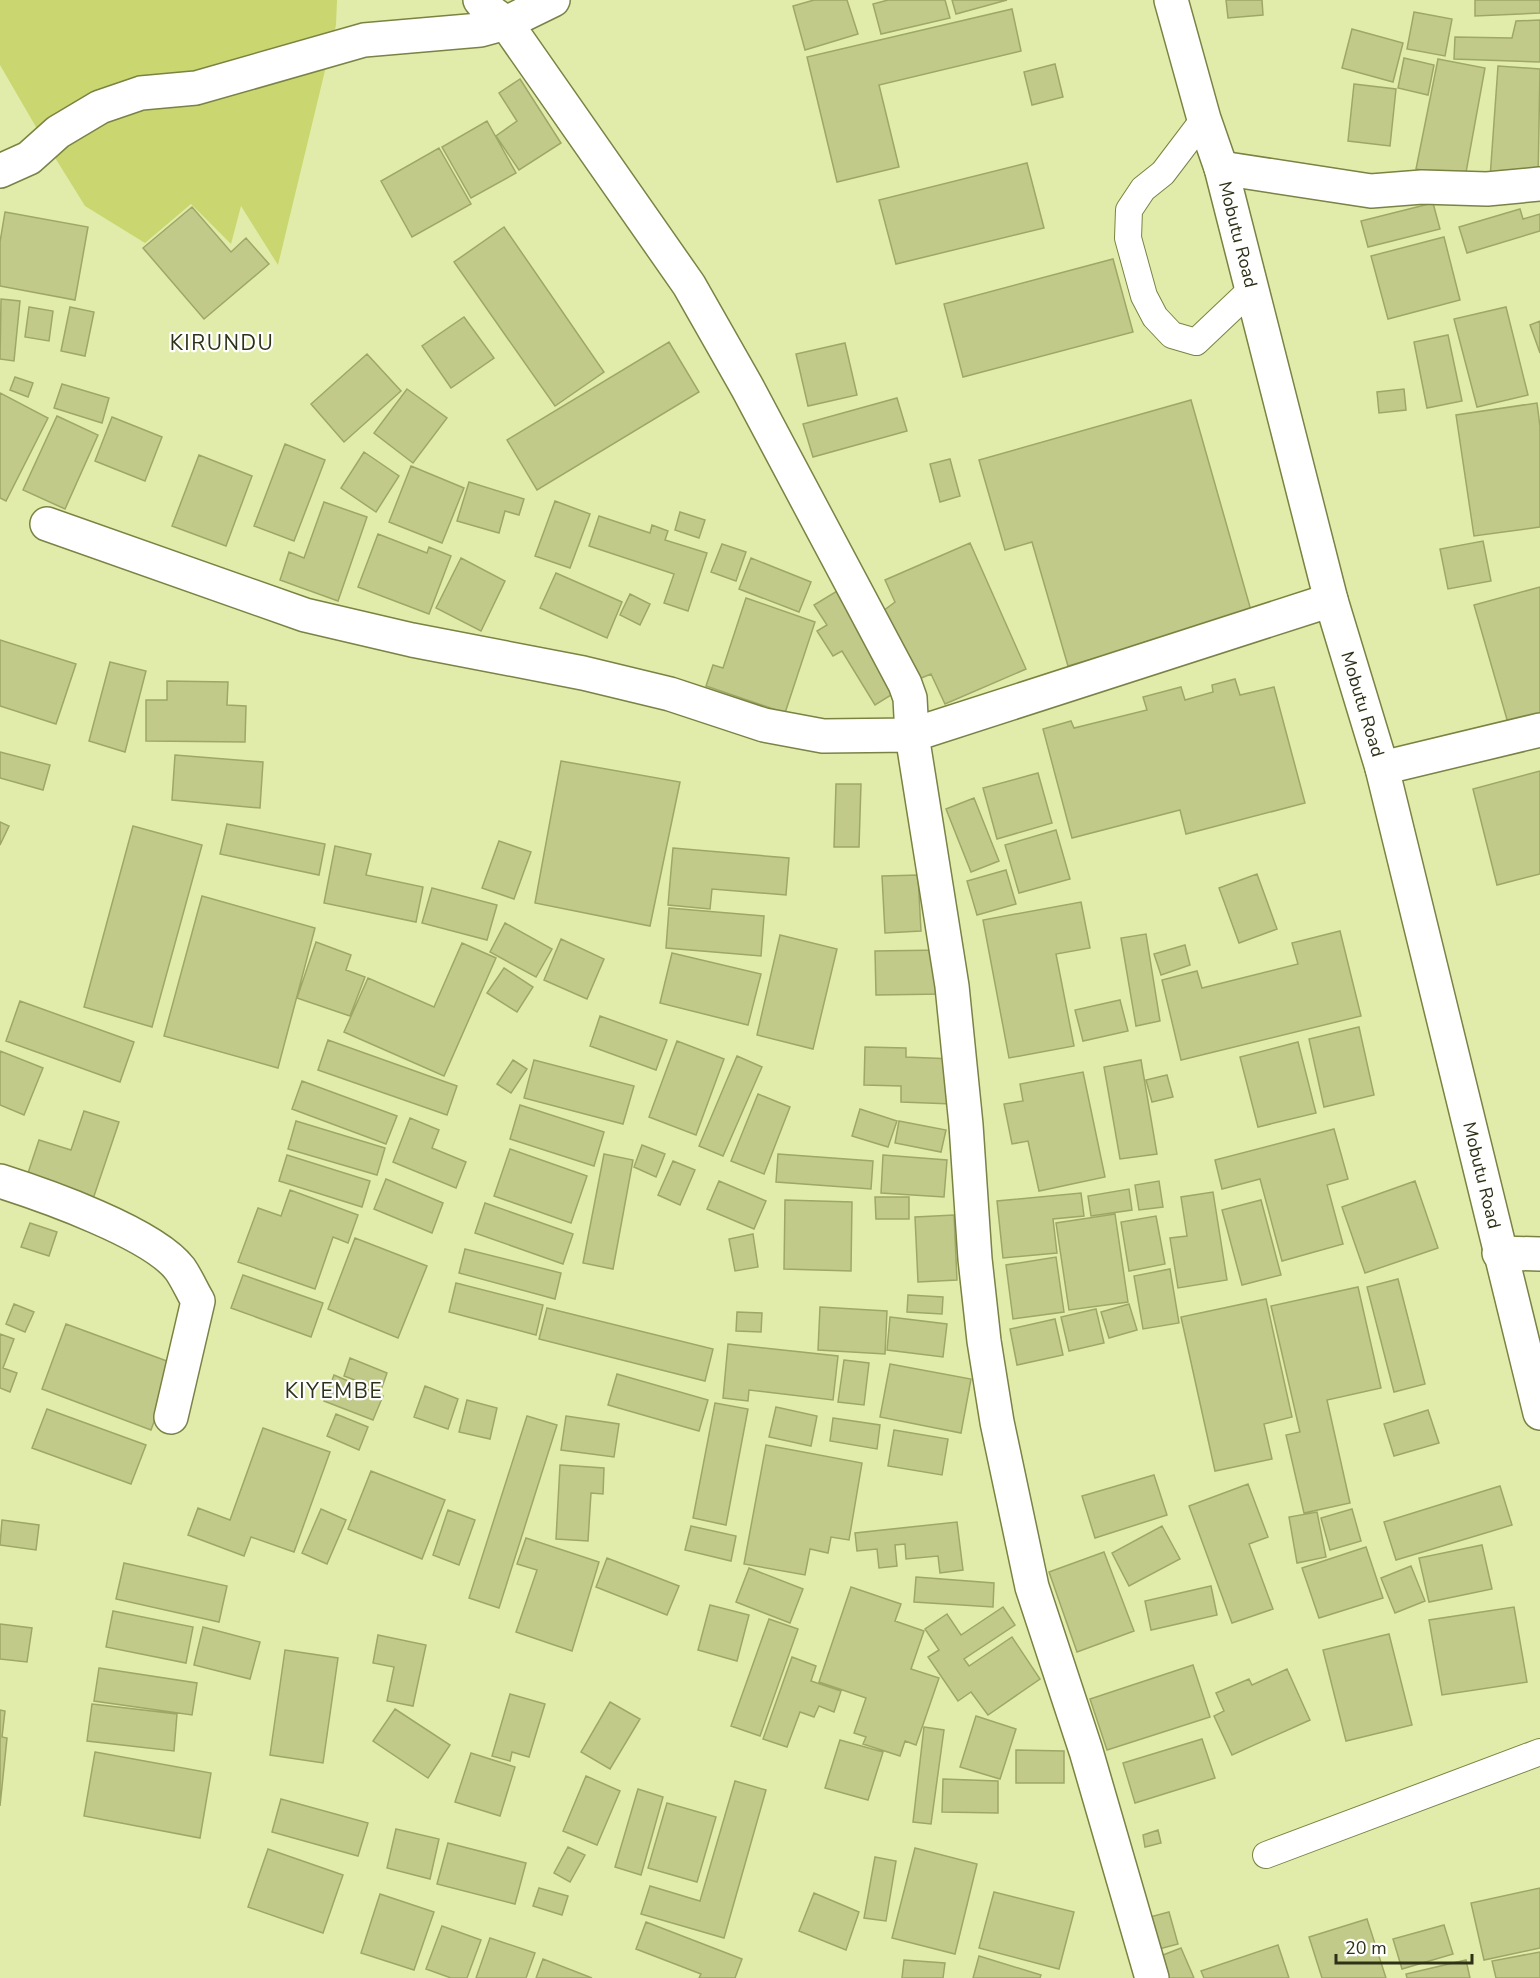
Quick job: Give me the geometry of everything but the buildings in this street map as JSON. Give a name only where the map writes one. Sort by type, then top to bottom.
[{"type":"street","points":[[480,0],[488,10],[506,23],[695,295],[747,387],[905,684],[910,699],[912,735],[952,986],[966,1125],[976,1271],[997,1422],[1032,1587],[1086,1751],[1152,1978]]},
{"type":"street","points":[[0,171],[29,158],[58,132],[100,107],[141,93],[196,88],[364,40],[480,30],[506,23],[553,0]]},
{"type":"street","name":"Mobutu Road","points":[[1172,0],[1204,119],[1221,168],[1331,600],[1382,768],[1540,1413]]},
{"type":"street","points":[[1221,168],[1371,191],[1422,187],[1487,189],[1540,184]]},
{"type":"street","points":[[47,524],[305,615],[412,640],[583,673],[670,694],[764,725],[824,736],[912,735],[1331,600]]},
{"type":"street","points":[[1382,768],[1540,730]]},
{"type":"street","points":[[0,1181],[124,1229],[154,1247],[179,1268],[198,1301],[171,1416]]},
{"type":"street","points":[[1499,1253],[1540,1254]]},
{"type":"lane","points":[[1204,119],[1163,173],[1143,189],[1129,210],[1128,238],[1144,296],[1155,317],[1172,335],[1196,342],[1252,290]]},
{"type":"lane","points":[[1266,1855],[1540,1752]]},
{"type":"green space","points":[[0,0],[337,0],[336,25],[278,265],[241,206],[231,244],[191,204],[145,243],[85,206],[0,65]]},
{"type":"district","name":"KIRUNDU","points":[[222,343]]},
{"type":"district","name":"KIYEMBE","points":[[334,1391]]}]
